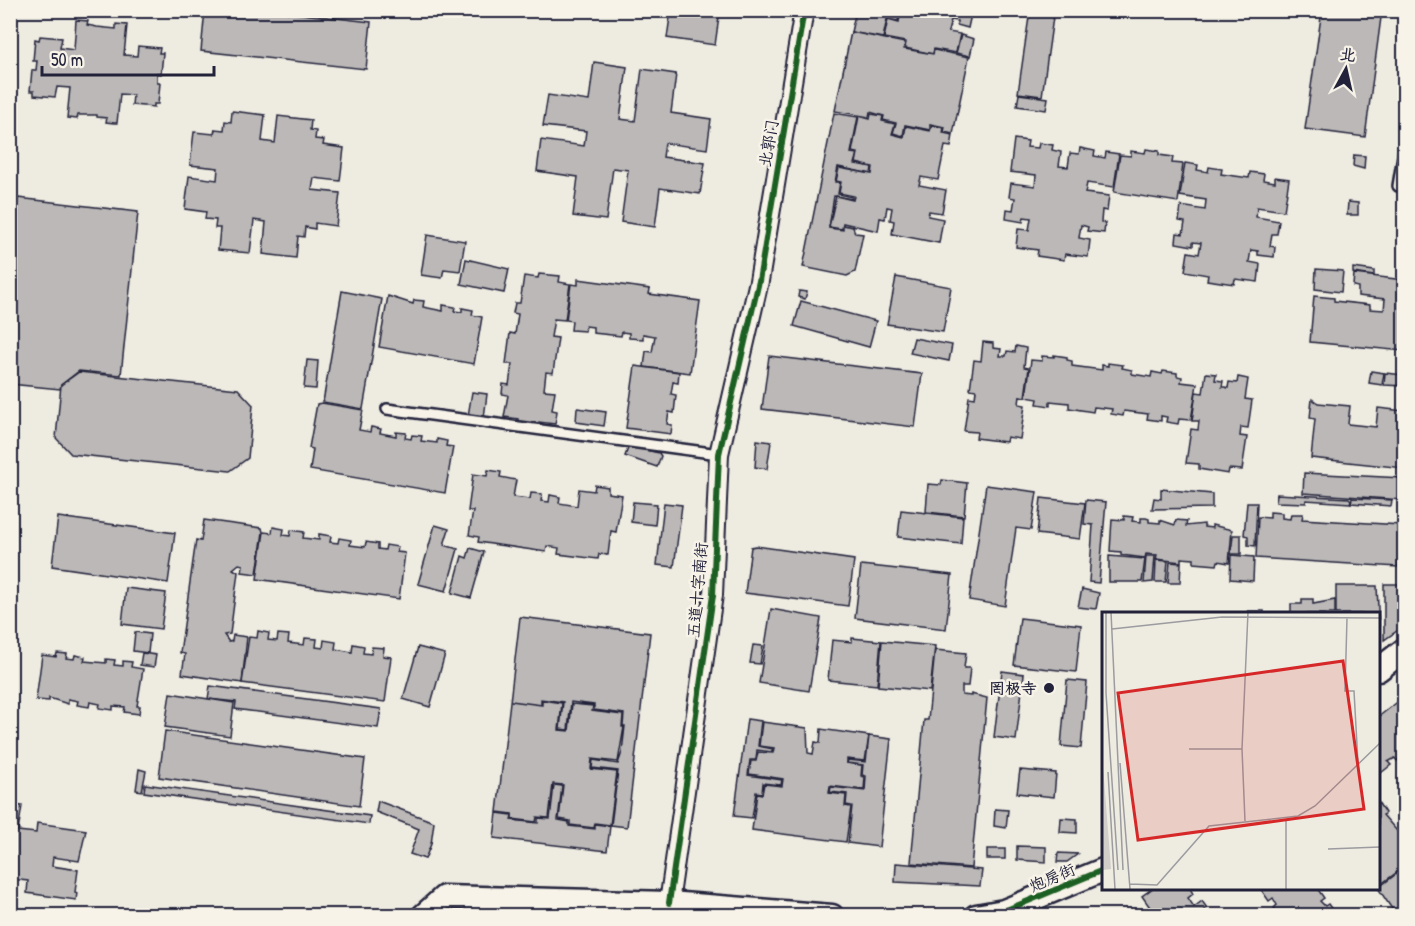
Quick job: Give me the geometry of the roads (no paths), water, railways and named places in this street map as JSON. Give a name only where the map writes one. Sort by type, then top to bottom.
[{"type":"street","name":"北郭门","points":[[759,281],[804,10]]},
{"type":"street","name":"五道十字南街","points":[[669,903],[713,595],[719,454],[759,281]]},
{"type":"street","points":[[1379,669],[1404,650]]},
{"type":"street","name":"炮房街","points":[[976,915],[1004,911],[1102,870]]},
{"type":"street","points":[[423,915],[444,897],[669,903],[832,915]]},
{"type":"lane","points":[[1404,150],[1398,186],[1404,187]]},
{"type":"lane","points":[[387,409],[719,454]]},
{"type":"place","name":"罔极寺","points":[[1049,688]]}]
